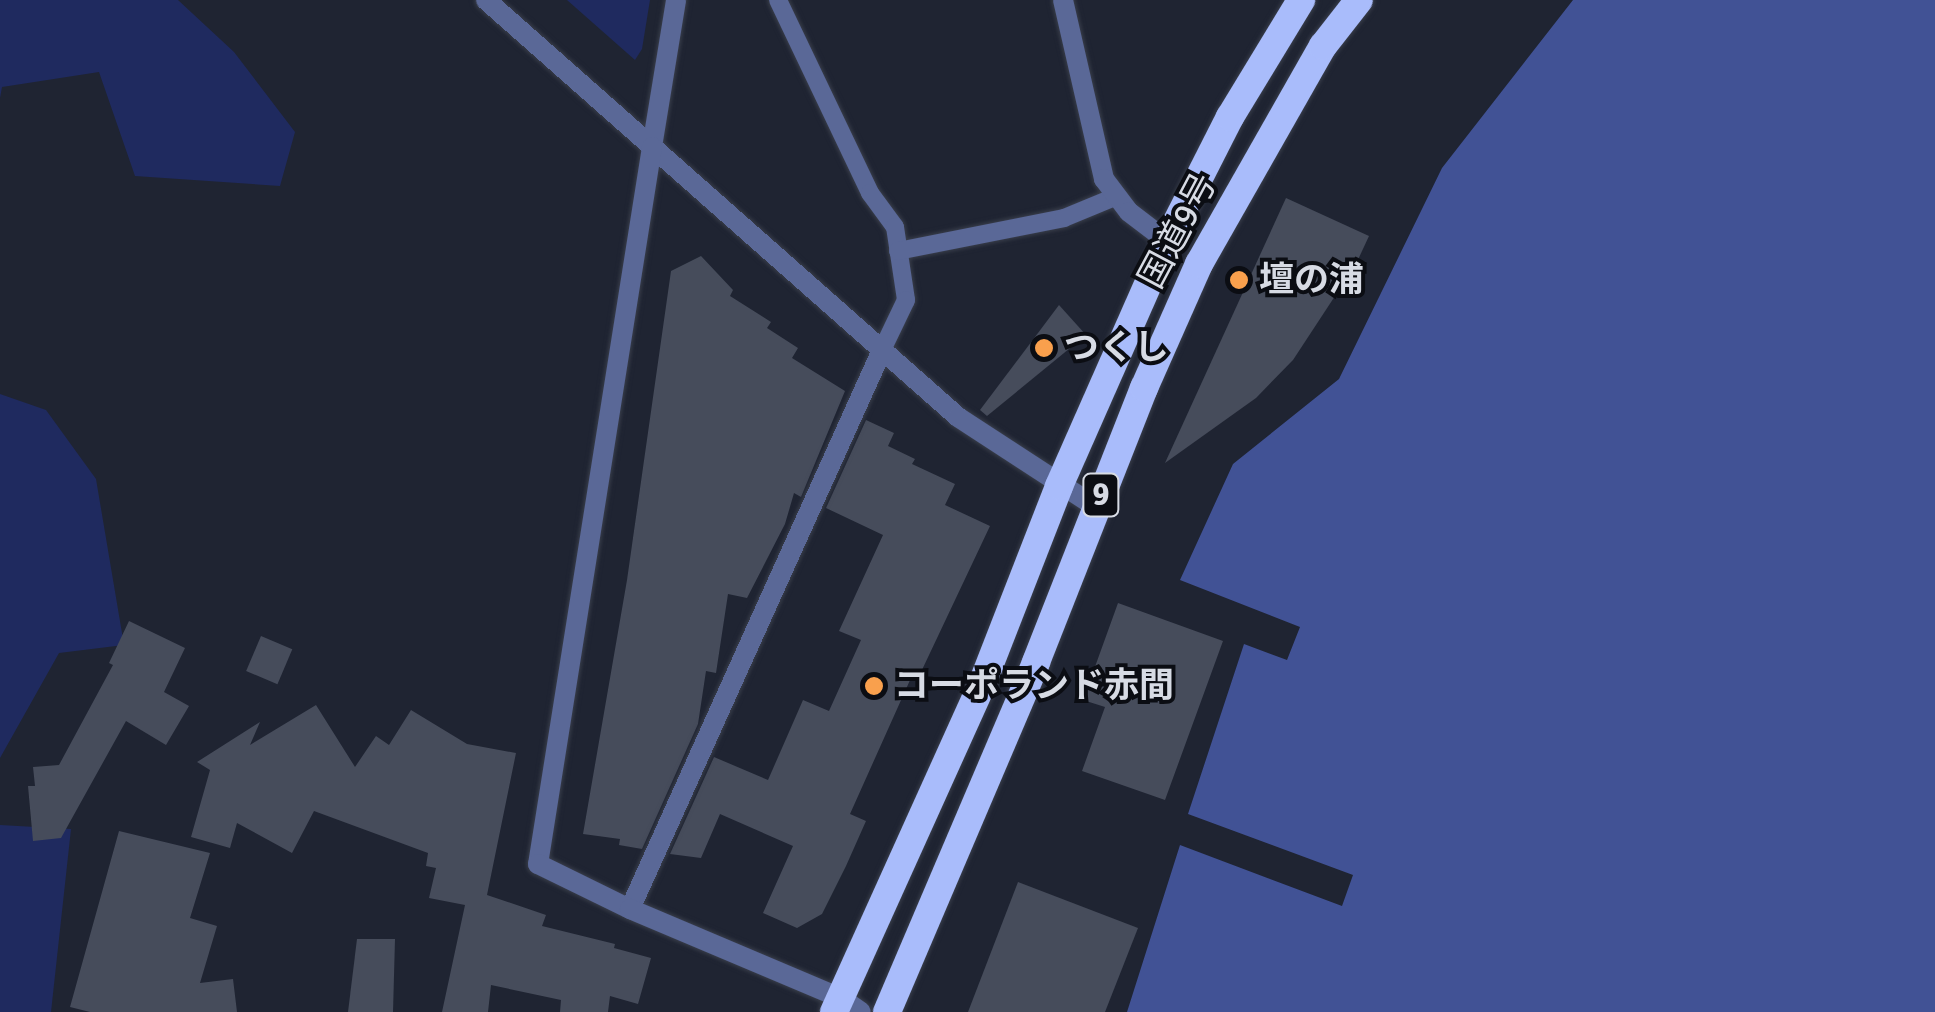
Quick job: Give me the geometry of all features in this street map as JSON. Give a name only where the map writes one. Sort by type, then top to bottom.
[{"type":"highway","name":"国道9号","points":[[846,1007],[982,684],[1059,486],[1167,241],[1230,117],[1301,0]]},
{"type":"highway","name":"国道9号","points":[[887,1012],[1199,264],[1323,46],[1359,0]]},
{"type":"street","points":[[486,0],[958,418],[1096,507]]},
{"type":"street","points":[[676,0],[538,864],[846,1007]]},
{"type":"street","points":[[1063,0],[1100,166],[1115,197],[1167,241]]},
{"type":"street","points":[[630,910],[882,350]]},
{"type":"lane","points":[[778,0],[870,192],[891,220],[906,300],[882,350]]},
{"type":"lane","points":[[898,251],[1064,218],[1115,197]]},
{"type":"shaded area","points":[[0,0],[178,0],[234,52],[295,132],[280,186],[135,176],[99,72],[2,87],[0,98]]},
{"type":"shaded area","points":[[567,0],[650,0],[642,49],[635,60]]},
{"type":"shaded area","points":[[1573,0],[1935,0],[1935,1012],[1127,1012],[1180,845],[1342,906],[1353,875],[1188,814],[1244,644],[1287,660],[1300,627],[1180,580],[1233,464],[1339,379],[1442,168]]},
{"type":"shaded area","points":[[0,394],[46,410],[96,479],[124,645],[59,653],[0,758]]},
{"type":"shaded area","points":[[0,825],[71,829],[51,1012],[0,1012]]},
{"type":"building","points":[[1286,198],[1369,236],[1356,264],[1293,360],[1256,398],[1165,463]]},
{"type":"building","points":[[701,256],[733,290],[730,296],[771,322],[767,328],[798,348],[792,358],[845,391],[801,497],[794,493],[785,524],[747,598],[728,594],[716,673],[706,671],[698,724],[642,849],[619,845],[620,839],[583,834],[627,580],[671,271]]},
{"type":"building","points":[[1059,305],[1086,335],[987,416],[980,410]]},
{"type":"building","points":[[866,420],[894,433],[888,446],[915,459],[912,464],[955,484],[945,505],[990,526],[921,672],[915,669],[850,814],[866,821],[846,866],[822,914],[797,928],[763,913],[793,846],[720,814],[701,858],[670,854],[714,757],[768,780],[803,700],[829,711],[861,640],[839,631],[883,535],[826,508]]},
{"type":"building","points":[[1118,603],[1223,641],[1165,800],[1082,771],[1105,707],[1083,700]]},
{"type":"building","points":[[129,621],[185,648],[164,692],[189,706],[166,745],[126,721],[61,838],[33,841],[28,786],[35,786],[33,767],[59,765],[113,665],[109,663]]},
{"type":"building","points":[[261,636],[292,649],[277,684],[246,671]]},
{"type":"building","points":[[316,705],[355,767],[376,736],[389,745],[411,710],[467,744],[516,753],[487,895],[546,915],[542,926],[615,944],[614,948],[651,958],[638,1004],[610,996],[608,1012],[560,1012],[561,1000],[491,985],[488,1012],[442,1012],[465,905],[429,898],[436,868],[426,866],[428,853],[314,811],[292,853],[237,823],[230,848],[191,837],[210,770],[197,762],[260,722],[250,745]]},
{"type":"building","points":[[119,831],[210,853],[190,918],[217,926],[200,983],[233,979],[237,1012],[90,1012],[70,1007]]},
{"type":"building","points":[[1018,882],[1138,928],[1105,1012],[968,1012]]},
{"type":"building","points":[[357,939],[395,939],[393,1012],[348,1012]]},
{"type":"place","name":"壇の浦","points":[[1239,280]]},
{"type":"place","name":"つくし","points":[[1044,348]]},
{"type":"place","name":"コーポランド赤間","points":[[874,686]]}]
